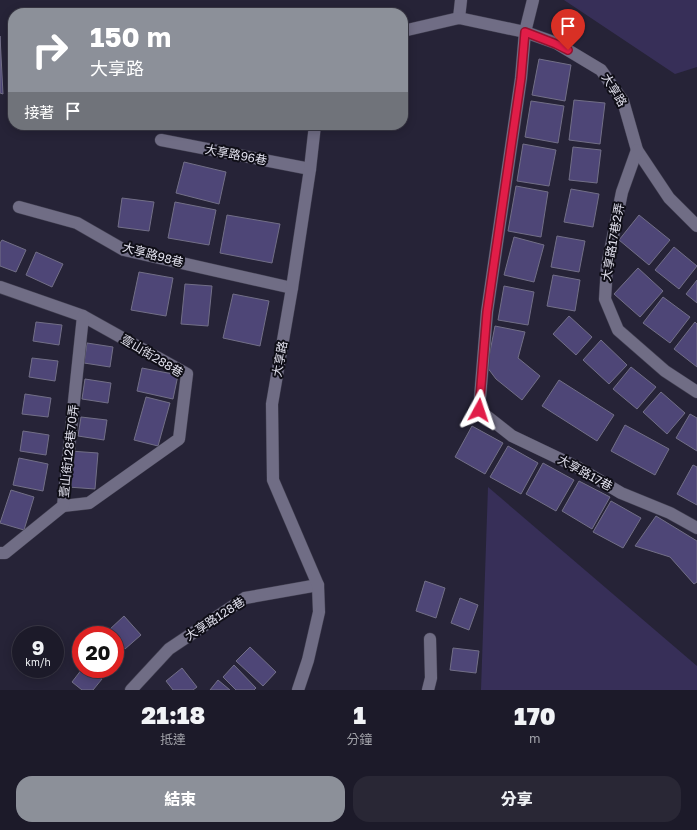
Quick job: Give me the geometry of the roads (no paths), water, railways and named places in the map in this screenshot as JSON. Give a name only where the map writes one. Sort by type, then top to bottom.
[{"type":"street","points":[[459,18],[462,0]]},
{"type":"street","points":[[525,32],[533,0]]},
{"type":"street","name":"大享路","points":[[408,30],[459,18],[525,32],[556,44],[602,70],[623,101],[637,150],[669,198],[697,226]]},
{"type":"street","name":"大享路17巷","points":[[525,32],[521,78],[487,312],[479,410],[512,436],[577,467],[621,493],[670,513],[697,528]]},
{"type":"street","name":"大享路","points":[[314,130],[292,288],[272,404],[273,480],[318,585]]},
{"type":"street","name":"大享路96巷","points":[[161,140],[310,169]]},
{"type":"street","name":"大享路17巷2弄","points":[[637,150],[622,192],[607,266],[605,299],[618,330],[665,371],[697,392]]},
{"type":"street","name":"大享路98巷","points":[[19,206],[77,223],[124,250],[292,288]]},
{"type":"street","name":"壹山街288巷","points":[[0,287],[83,316],[187,374],[179,439],[89,503],[63,506]]},
{"type":"street","name":"壹山街128巷70弄","points":[[0,553],[5,553],[63,506],[83,316]]},
{"type":"street","points":[[298,690],[308,660],[319,612],[318,585]]},
{"type":"street","name":"大享路128巷","points":[[131,690],[169,649],[245,598],[318,585]]},
{"type":"street","points":[[428,690],[431,678],[430,639]]}]
